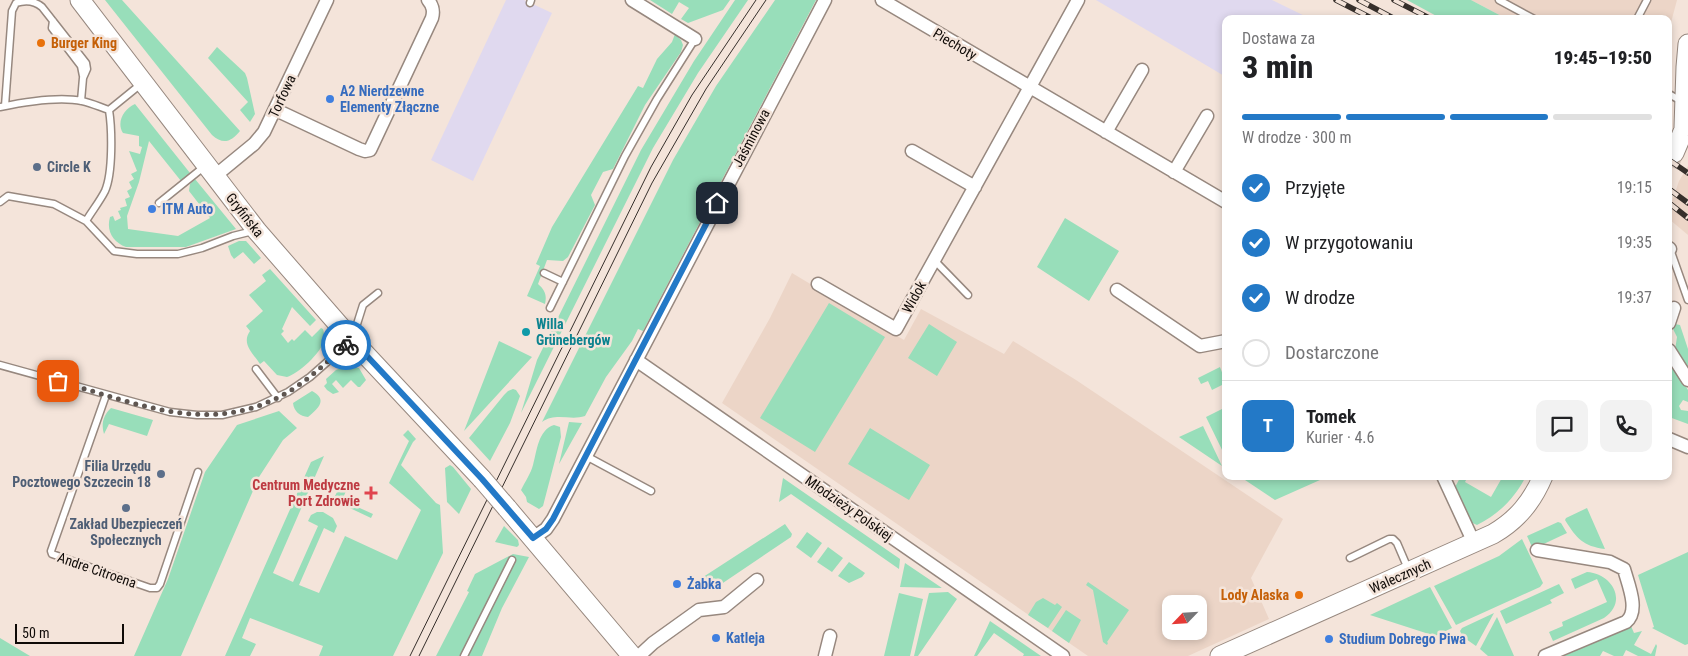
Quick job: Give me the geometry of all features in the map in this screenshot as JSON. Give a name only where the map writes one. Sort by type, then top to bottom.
[{"type":"street","name":"Gryfińska","points":[[80,0],[257,230],[352,340],[482,479],[628,654]]},
{"type":"street","name":"Torfowa","points":[[211,170],[254,144],[264,132],[327,0]]},
{"type":"street","points":[[276,110],[359,149],[370,150],[432,18],[434,12],[428,0]]},
{"type":"street","name":"Jaśminowa","points":[[533,538],[550,524],[825,0]]},
{"type":"street","name":"Piechoty","points":[[882,0],[1222,200]]},
{"type":"street","points":[[1029,87],[1078,0]]},
{"type":"street","points":[[638,2],[695,40]]},
{"type":"street","points":[[1674,152],[1683,114],[1688,44]]},
{"type":"street","points":[[1106,132],[1142,70]]},
{"type":"street","name":"Widok","points":[[818,284],[896,329],[1021,106],[1029,87]]},
{"type":"street","points":[[1174,172],[1207,116]]},
{"type":"street","points":[[912,151],[975,187]]},
{"type":"street","points":[[1117,290],[1200,346],[1222,342]]},
{"type":"street","points":[[1672,314],[1674,308]]},
{"type":"street","points":[[1672,355],[1688,380]]},
{"type":"street","name":"Młodzieży Polskiej","points":[[636,360],[1017,624],[1058,655]]},
{"type":"street","points":[[1672,440],[1688,447]]},
{"type":"street","points":[[1445,480],[1474,543]]},
{"type":"street","name":"Walecznych","points":[[1228,654],[1504,528],[1522,513],[1541,480]]},
{"type":"street","points":[[1537,550],[1618,565],[1624,570],[1632,603],[1632,612],[1626,622],[1545,656]]},
{"type":"street","points":[[628,654],[653,643],[699,610],[724,607],[757,580]]},
{"type":"street","points":[[825,656],[830,636]]},
{"type":"lane","points":[[1499,0],[1527,15]]},
{"type":"lane","points":[[1638,15],[1647,0]]},
{"type":"lane","points":[[81,101],[83,78],[87,70],[86,63],[42,7],[33,2],[18,1],[13,6],[2,106],[38,100],[81,101],[108,110]]},
{"type":"lane","points":[[550,308],[637,135],[695,40]]},
{"type":"lane","points":[[108,110],[144,82]]},
{"type":"lane","points":[[86,221],[105,191],[108,181],[111,148],[108,110]]},
{"type":"lane","points":[[159,203],[211,170]]},
{"type":"lane","points":[[0,202],[8,196],[54,204],[86,221],[114,251],[137,254],[178,254],[257,230]]},
{"type":"lane","points":[[1672,255],[1688,300]]},
{"type":"lane","points":[[934,260],[968,295]]},
{"type":"lane","points":[[544,273],[562,282]]},
{"type":"lane","points":[[0,365],[170,412],[222,415],[278,398],[304,382],[352,340],[363,305],[378,293]]},
{"type":"lane","points":[[256,369],[278,398]]},
{"type":"lane","name":"Andre Citroena","points":[[106,395],[51,551],[52,554],[150,588],[157,588],[198,472]]},
{"type":"lane","points":[[586,456],[651,491]]},
{"type":"lane","points":[[1350,558],[1393,539],[1397,543],[1410,572]]},
{"type":"lane","points":[[464,656],[512,560]]},
{"type":"shaded area","points":[[506,0],[524,0],[552,13],[473,181],[431,160]]},
{"type":"shaded area","points":[[1096,0],[1272,0],[1303,15],[1222,15],[1222,75]]},
{"type":"shaded area","points":[[1471,0],[1677,0],[1672,19],[1672,15],[1499,15]]},
{"type":"shaded area","points":[[1688,166],[1688,235],[1672,222],[1672,201],[1679,181]]},
{"type":"shaded area","points":[[792,273],[904,340],[921,309],[1004,354],[1013,341],[1076,380],[1222,478],[1222,480],[1225,480],[1283,519],[1251,578],[1269,619],[1188,656],[1088,656],[722,403],[770,318]]},
{"type":"green space","points":[[105,0],[122,0],[240,131],[237,135],[230,140],[223,141],[212,135]]},
{"type":"green space","points":[[650,0],[730,0],[723,10],[688,23],[681,19],[689,8],[679,2],[672,14]]},
{"type":"green space","points":[[735,0],[748,0],[698,73],[653,148],[521,413],[537,360],[641,150],[694,61]]},
{"type":"green space","points":[[775,0],[816,0],[643,331],[638,329],[632,341],[606,377],[585,416],[574,418],[558,417],[542,422],[673,160],[716,86]]},
{"type":"green space","points":[[1407,0],[1471,0],[1499,15],[1435,15]]},
{"type":"green space","points":[[675,34],[683,45],[681,52],[645,105],[613,169],[603,172],[591,195],[595,205],[568,257],[563,261],[547,260],[538,284],[545,293],[545,304],[527,296],[540,266],[536,264],[552,227],[638,86],[643,88],[657,59],[672,42]]},
{"type":"green space","points":[[217,47],[245,73],[255,114],[250,122],[240,110],[248,102],[208,58]]},
{"type":"green space","points":[[135,104],[190,173],[181,181],[149,141],[139,182],[127,216],[128,229],[178,236],[210,218],[189,191],[190,184],[195,179],[236,229],[186,247],[126,247],[114,239],[109,227],[110,217],[113,216],[115,221],[121,218],[118,211],[121,210],[120,208],[127,206],[125,199],[130,197],[127,191],[132,188],[129,182],[134,179],[131,174],[137,171],[129,151],[140,154],[142,147],[139,146],[139,136],[123,133],[120,125],[122,116]]},
{"type":"green space","points":[[1065,218],[1119,251],[1089,301],[1037,267]]},
{"type":"green space","points":[[239,241],[246,241],[261,258],[254,264],[243,252],[234,259],[228,246]]},
{"type":"green space","points":[[270,269],[316,320],[310,326],[292,307],[282,329],[284,331],[281,334],[288,343],[292,339],[294,341],[305,330],[312,337],[321,328],[324,334],[322,346],[314,357],[297,372],[287,377],[277,375],[264,361],[260,364],[247,344],[250,331],[246,326],[263,311],[249,295],[266,281],[262,275]]},
{"type":"green space","points":[[829,303],[885,337],[815,452],[760,418]]},
{"type":"green space","points":[[929,324],[957,342],[937,376],[908,358]]},
{"type":"green space","points":[[1675,324],[1680,325],[1688,349],[1688,369],[1675,350],[1677,337],[1673,329]]},
{"type":"green space","points":[[499,341],[532,357],[464,431]]},
{"type":"green space","points":[[346,366],[359,368],[366,380],[358,387],[351,380],[343,388],[336,380],[332,384],[339,392],[333,394],[324,386],[327,383],[326,379],[336,370]]},
{"type":"green space","points":[[1672,366],[1688,390],[1688,402],[1683,400],[1679,406],[1681,410],[1688,411],[1688,424],[1672,418]]},
{"type":"green space","points":[[1220,367],[1222,385],[1212,390],[1208,381],[1201,384],[1198,378]]},
{"type":"green space","points":[[513,389],[520,396],[510,423],[490,461],[469,438],[504,395]]},
{"type":"green space","points":[[312,391],[320,398],[320,404],[308,417],[302,416],[296,411],[293,403]]},
{"type":"green space","points":[[111,408],[153,420],[147,436],[109,424],[104,434],[103,420]]},
{"type":"green space","points":[[1222,409],[1222,450],[1206,417]]},
{"type":"green space","points":[[279,411],[297,428],[283,440],[259,477],[181,656],[134,656],[168,579],[205,472],[237,425]]},
{"type":"green space","points":[[569,422],[582,423],[559,464]]},
{"type":"green space","points":[[554,425],[560,427],[561,437],[543,506],[539,509],[527,502],[521,490],[532,468],[541,436]]},
{"type":"green space","points":[[1203,426],[1222,466],[1179,437]]},
{"type":"green space","points":[[870,428],[930,465],[909,500],[848,464]]},
{"type":"green space","points":[[408,430],[416,439],[401,465],[440,505],[443,553],[393,656],[319,656],[323,646],[250,618],[242,638],[256,644],[250,656],[225,656],[311,462],[324,456],[273,573],[293,582],[318,526],[308,521],[311,515],[317,512],[323,512],[333,518],[337,526],[334,533],[324,528],[299,585],[319,593],[345,536],[397,560],[421,510],[389,483],[409,441],[403,435]]},
{"type":"green space","points":[[450,465],[471,489],[459,514],[447,502],[445,468]]},
{"type":"green space","points":[[783,478],[900,559],[899,569],[791,494],[779,502]]},
{"type":"green space","points":[[1245,480],[1320,480],[1275,500]]},
{"type":"green space","points":[[1459,480],[1466,480],[1465,482],[1491,497],[1501,480],[1524,480],[1506,505],[1477,525],[1468,521],[1454,489]]},
{"type":"green space","points":[[340,486],[347,489],[342,500],[373,514],[371,518],[335,501],[334,498]]},
{"type":"green space","points":[[1587,508],[1605,549],[1586,544],[1573,532],[1565,520]]},
{"type":"green space","points":[[1558,522],[1561,523],[1567,533],[1533,549],[1527,536]]},
{"type":"green space","points":[[785,524],[792,534],[791,537],[711,591],[708,585],[702,589],[697,581]]},
{"type":"green space","points":[[504,526],[518,540],[519,545],[517,547],[495,542]]},
{"type":"green space","points":[[807,532],[822,543],[811,558],[796,547]]},
{"type":"green space","points":[[1522,539],[1543,583],[1540,587],[1456,625],[1434,586],[1499,556]]},
{"type":"green space","points":[[828,547],[843,558],[832,572],[817,562]]},
{"type":"green space","points":[[1688,552],[1688,644],[1685,645],[1652,628],[1654,627],[1638,575]]},
{"type":"green space","points":[[513,554],[529,557],[502,608],[482,656],[436,656],[469,592],[467,591],[475,574]]},
{"type":"green space","points":[[849,562],[865,573],[862,577],[849,583],[838,576]]},
{"type":"green space","points":[[905,563],[942,588],[900,587]]},
{"type":"green space","points":[[1587,572],[1596,574],[1610,583],[1616,597],[1615,604],[1611,612],[1604,618],[1553,641],[1549,632],[1563,626],[1562,622],[1607,602],[1597,579],[1575,589],[1571,579]]},
{"type":"green space","points":[[1088,582],[1129,610],[1107,642],[1107,645],[1103,642],[1093,590],[1086,585]]},
{"type":"green space","points":[[1559,584],[1564,593],[1550,600],[1552,603],[1506,624],[1500,611]]},
{"type":"green space","points":[[1430,587],[1452,628],[1435,636],[1370,615]]},
{"type":"green space","points":[[948,592],[957,599],[918,656],[914,656],[929,593]]},
{"type":"green space","points":[[899,593],[923,599],[910,656],[884,656]]},
{"type":"green space","points":[[1043,598],[1062,607],[1048,628],[1028,615],[1036,602]]},
{"type":"green space","points":[[1066,610],[1081,620],[1069,643],[1052,631]]},
{"type":"green space","points":[[1494,613],[1476,646],[1463,637],[1460,631],[1462,628]]},
{"type":"green space","points":[[1497,617],[1514,656],[1488,656],[1480,649]]},
{"type":"green space","points":[[990,621],[1041,656],[1023,656],[1024,654],[994,633],[977,656],[974,656]]},
{"type":"green space","points":[[1631,626],[1634,633],[1642,631],[1634,645],[1651,654],[1656,644],[1655,656],[1638,656],[1626,650],[1623,656],[1614,656],[1603,651],[1600,656],[1563,656]]},
{"type":"green space","points":[[0,638],[30,656],[0,656]]},
{"type":"tunnel","points":[[1672,158],[1674,153]]},
{"type":"tram line","points":[[410,656],[651,167],[692,95],[756,0]]},
{"type":"tram line","points":[[419,656],[652,183],[706,89],[766,0]]},
{"type":"railway","points":[[1336,0],[1365,15]]},
{"type":"railway","points":[[1359,0],[1387,15]]},
{"type":"railway","points":[[1394,0],[1423,15]]},
{"type":"railway","points":[[1672,162],[1688,173]]},
{"type":"railway","points":[[1672,191],[1688,203]]},
{"type":"railway","points":[[1672,205],[1688,218]]},
{"type":"way so far","points":[[58,381],[170,412],[222,415],[256,407],[278,398],[310,377],[346,345]]},
{"type":"place","name":"Burger King","points":[[41,43]]},
{"type":"place","name":"A2 Nierdzewne Elementy Złączne","points":[[330,99]]},
{"type":"place","name":"Circle K","points":[[37,167]]},
{"type":"place","name":"ITM Auto","points":[[152,209]]},
{"type":"place","name":"Willa Grünebergów","points":[[526,332]]},
{"type":"place","name":"Filia Urzędu Pocztowego Szczecin 18","points":[[161,474]]},
{"type":"place","name":"Centrum Medyczne Port Zdrowie","points":[[371,493]]},
{"type":"place","name":"Zakład Ubezpieczeń Społecznych","points":[[126,508]]},
{"type":"place","name":"Żabka","points":[[677,584]]},
{"type":"place","name":"Lody Alaska","points":[[1299,595]]},
{"type":"place","name":"Katleja","points":[[716,638]]},
{"type":"place","name":"Studium Dobrego Piwa","points":[[1329,639]]},
{"type":"route","points":[[346,345],[352,340],[482,479],[533,538],[546,529],[553,519],[717,203]]}]
